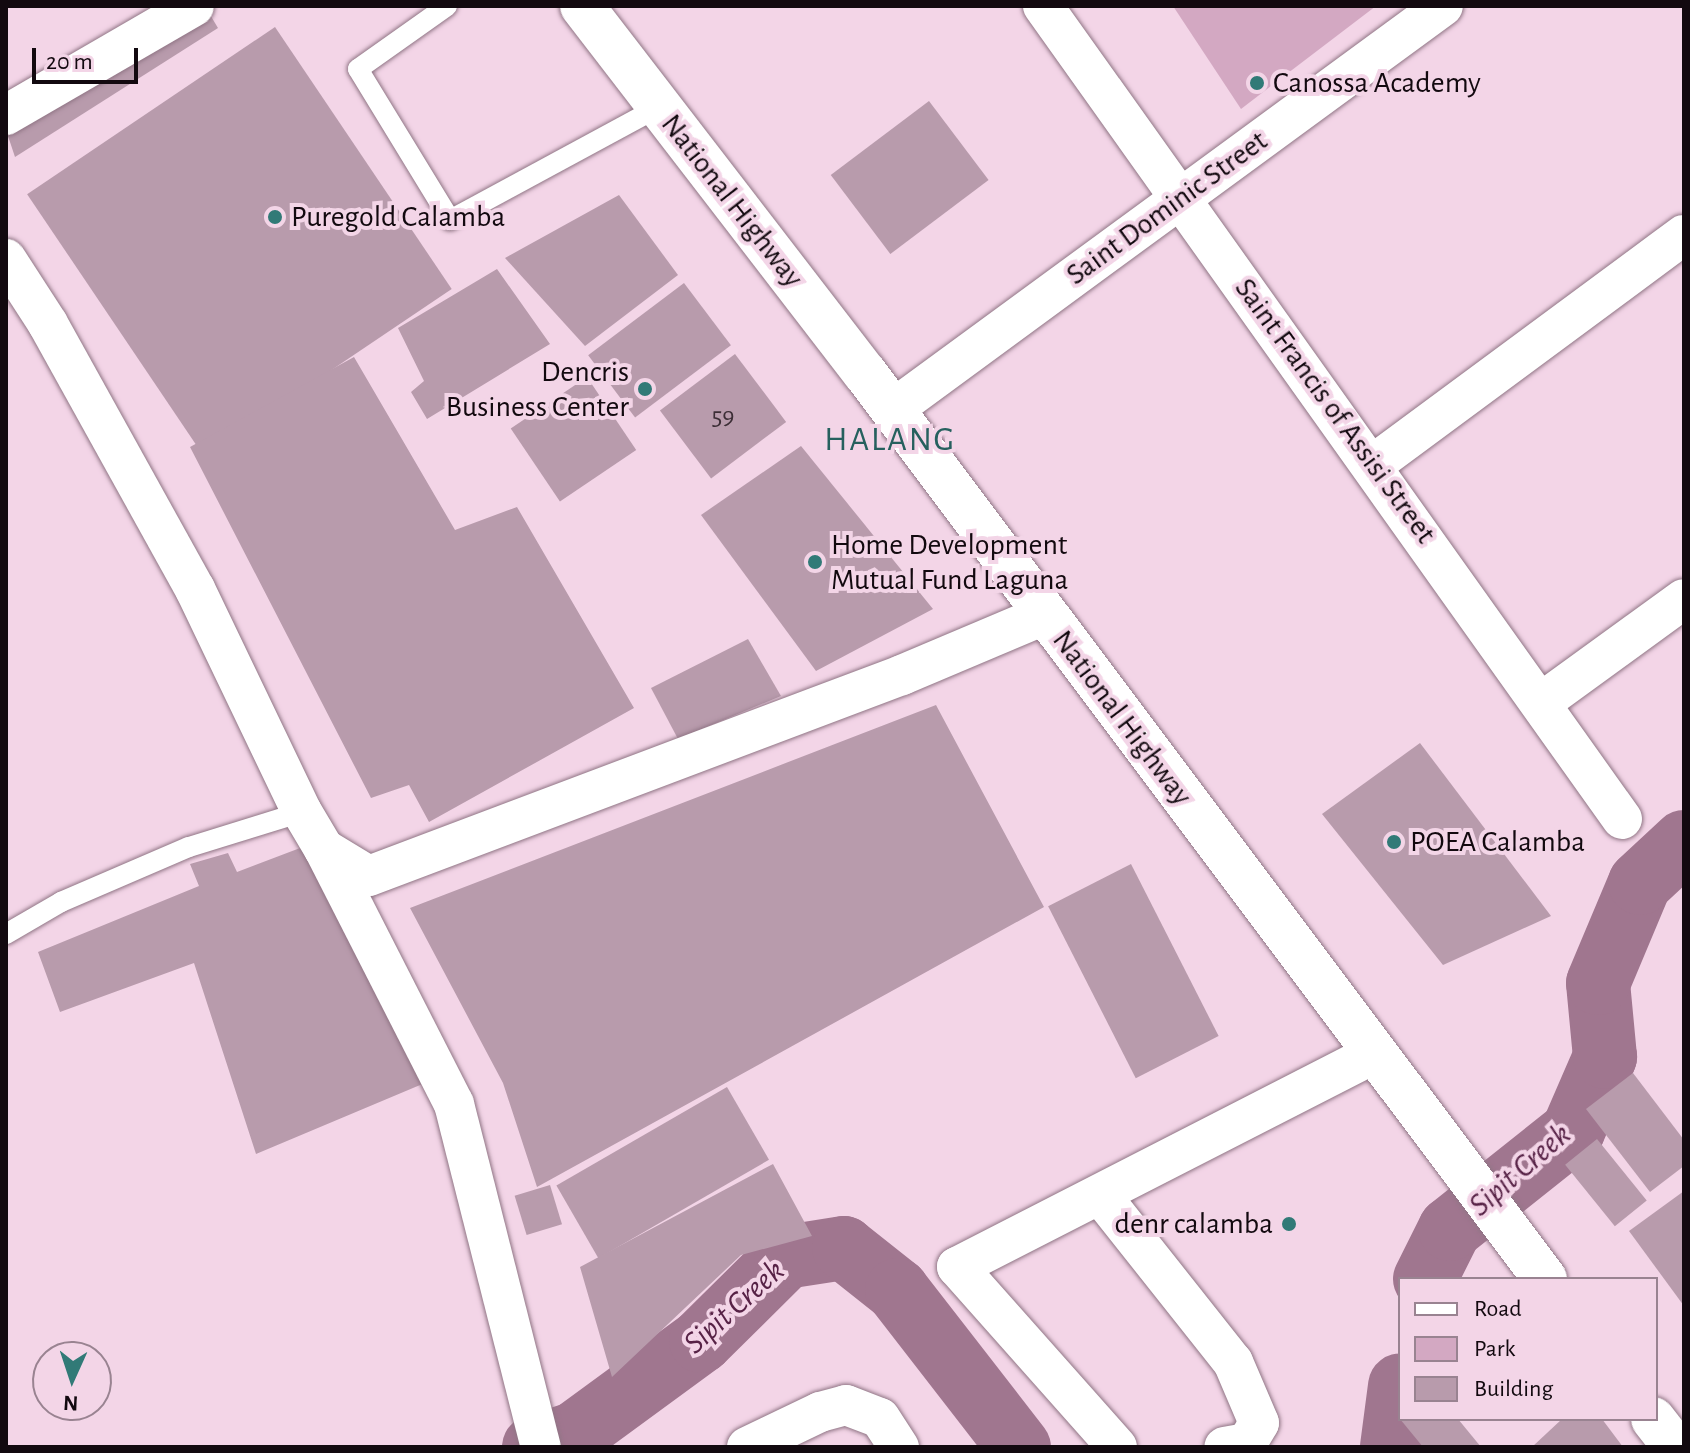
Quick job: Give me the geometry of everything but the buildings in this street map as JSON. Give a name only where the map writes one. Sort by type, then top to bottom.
[{"type":"main road","name":"National Highway","points":[[582,6],[892,410],[1543,1277]]},
{"type":"main road","points":[[1655,1421],[1675,1447]]},
{"type":"street","points":[[6,115],[194,6]]},
{"type":"street","name":"Saint Francis of Assisi Street","points":[[1043,6],[1374,464],[1622,819]]},
{"type":"street","name":"Saint Dominic Street","points":[[892,410],[1443,6]]},
{"type":"street","points":[[1374,464],[1684,235]]},
{"type":"street","points":[[6,259],[48,324],[195,589],[302,812],[324,849],[454,1104],[537,1432]]},
{"type":"street","points":[[1542,702],[1684,599]]},
{"type":"street","points":[[324,849],[369,876],[902,675],[1044,615]]},
{"type":"street","points":[[1117,1447],[957,1267],[1102,1197],[1375,1053]]},
{"type":"street","points":[[1102,1197],[1233,1362],[1259,1423],[1247,1443],[1224,1447]]},
{"type":"street","points":[[747,1447],[820,1412],[846,1405],[880,1418],[899,1447]]},
{"type":"lane","points":[[447,6],[358,69],[450,220],[659,107]]},
{"type":"lane","points":[[6,934],[61,902],[189,847],[302,812]]},
{"type":"green space","points":[[1173,6],[1376,6],[1241,109]]},
{"type":"waterway","name":"Sipit Creek","points":[[1426,1277],[1450,1229],[1573,1131],[1605,1057],[1598,983],[1640,883],[1684,842]]},
{"type":"waterway","name":"Sipit Creek","points":[[534,1447],[574,1434],[701,1341],[786,1257],[844,1248],[897,1290],[1019,1447]]},
{"type":"waterway","name":"Sipit Creek","points":[[1392,1447],[1398,1401]]},
{"type":"place","name":"Canossa Academy","points":[[1257,83]]},
{"type":"place","name":"Puregold Calamba","points":[[275,217]]},
{"type":"place","name":"Dencris Business Center","points":[[645,389]]},
{"type":"place","name":"Home Development Mutual Fund Laguna","points":[[815,562]]},
{"type":"place","name":"POEA Calamba","points":[[1394,842]]},
{"type":"place","name":"denr calamba","points":[[1289,1224]]},
{"type":"district","name":"HALANG","points":[[890,441]]}]
